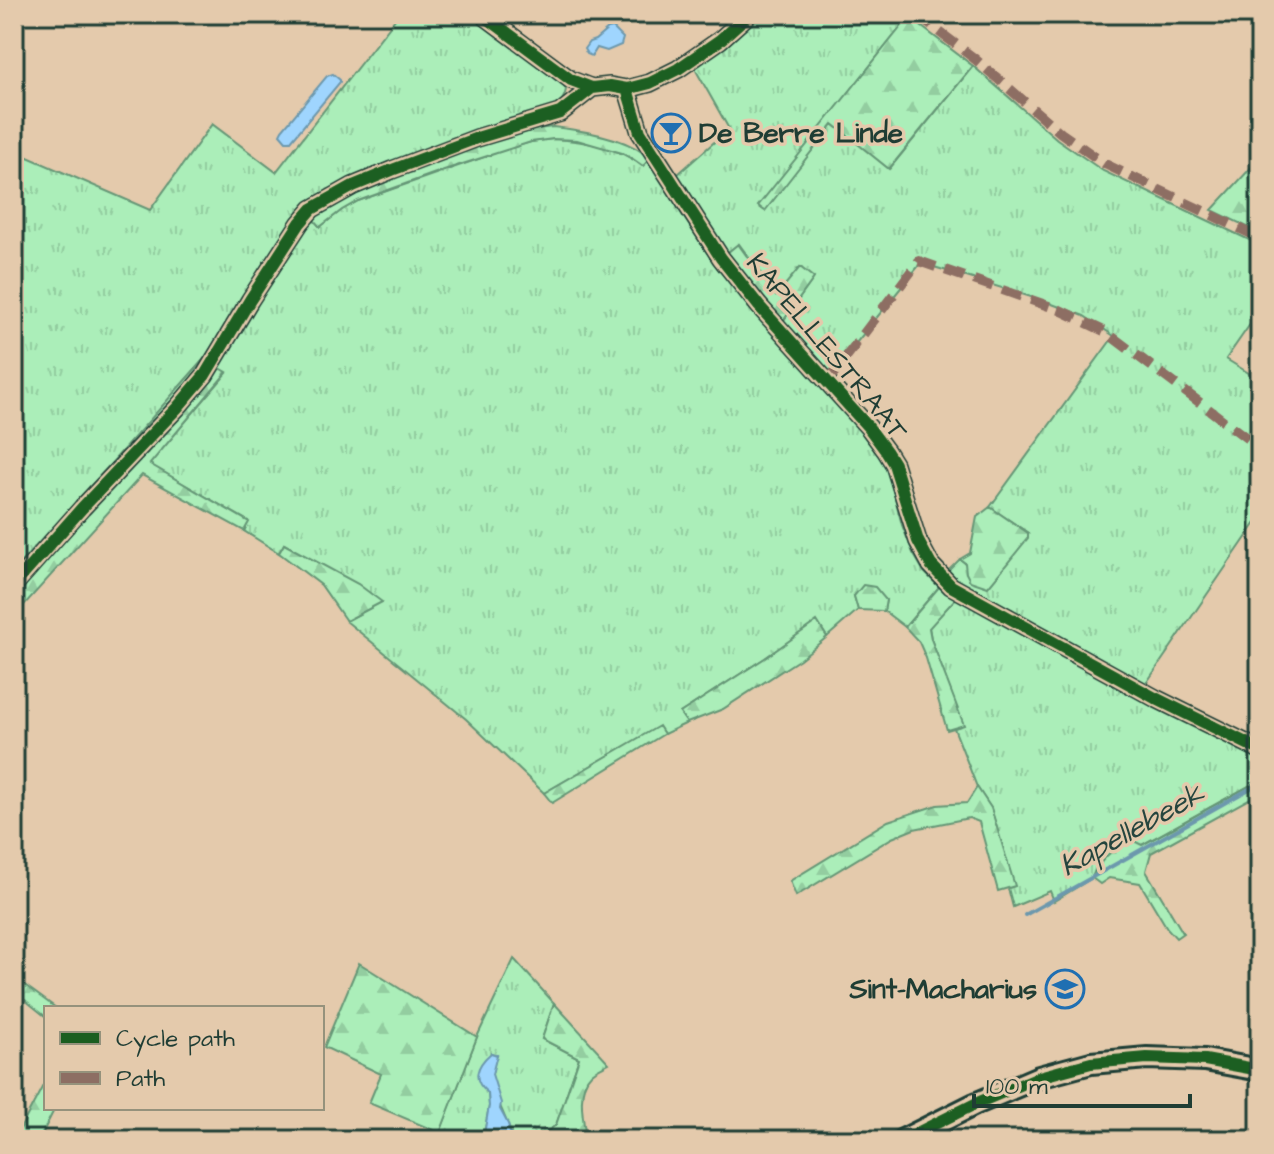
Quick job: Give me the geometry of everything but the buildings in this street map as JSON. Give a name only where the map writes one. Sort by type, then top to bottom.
[{"type":"street","points":[[482,14],[571,80],[592,88],[610,86],[627,89],[650,83],[678,69],[720,40],[749,14]]},
{"type":"street","points":[[14,585],[205,375],[250,300],[312,209],[353,186],[392,170],[477,138],[560,113],[592,88]]},
{"type":"street","name":"KAPELLESTRAAT","points":[[627,89],[640,132],[721,258],[886,451],[894,464],[918,541],[931,565],[951,586],[1155,698],[1260,750]]},
{"type":"street","points":[[903,1140],[975,1104],[1039,1077],[1091,1063],[1147,1058],[1205,1060],[1260,1070]]},
{"type":"green space","points":[[399,14],[476,14],[562,82],[566,89],[563,98],[552,108],[316,199],[304,207],[204,359],[14,570],[14,151],[150,210],[212,124],[276,172]]},
{"type":"green space","points":[[758,14],[905,14],[909,17],[759,206],[764,210],[833,124],[890,168],[973,66],[1057,139],[1103,171],[1260,245],[1260,310],[1226,359],[1260,380],[1260,517],[1145,685],[962,587],[948,571],[960,559],[965,563],[1028,533],[990,507],[1114,336],[1084,316],[921,263],[831,374],[783,321],[814,278],[777,296],[739,244],[727,253],[677,175],[729,129],[694,67]]},
{"type":"green space","points":[[909,17],[973,66],[889,169],[833,124],[765,211],[758,206]]},
{"type":"green space","points":[[553,127],[618,140],[650,159],[643,166],[622,153],[577,140],[531,142],[358,201],[320,227],[313,219],[363,189],[398,174],[502,137]]},
{"type":"green space","points":[[553,139],[600,146],[633,159],[642,166],[650,159],[718,269],[879,454],[888,471],[913,553],[924,572],[939,587],[905,627],[884,611],[886,600],[854,596],[858,610],[827,637],[817,622],[680,713],[687,723],[664,734],[659,727],[544,793],[466,719],[346,621],[381,602],[284,544],[279,553],[244,531],[248,521],[149,464],[227,373],[217,367],[262,293],[313,219],[320,227],[358,201],[507,149]]},
{"type":"green space","points":[[1260,158],[1260,233],[1212,210]]},
{"type":"green space","points":[[738,244],[776,296],[800,267],[814,278],[783,321],[727,253]]},
{"type":"green space","points":[[204,359],[227,372],[150,464],[249,522],[244,531],[142,475],[14,616],[14,594],[128,470],[116,458]]},
{"type":"green space","points":[[990,507],[1028,533],[1028,538],[988,587],[970,581],[965,563],[960,559],[970,553],[977,517]]},
{"type":"green space","points":[[284,544],[358,584],[382,602],[346,621],[321,585],[279,553]]},
{"type":"green space","points":[[863,585],[875,587],[886,600],[884,611],[858,610],[854,596]]},
{"type":"green space","points":[[939,587],[956,598],[929,628],[964,725],[947,730],[926,658],[919,642],[905,627]]},
{"type":"green space","points":[[956,598],[1260,757],[1260,780],[1142,845],[1116,847],[1096,867],[1092,878],[1054,901],[1050,891],[1013,907],[1008,888],[1014,886],[991,809],[977,787],[954,728],[963,725],[931,639],[929,627]]},
{"type":"green space","points":[[817,621],[827,637],[800,659],[723,709],[687,723],[680,713]]},
{"type":"green space","points":[[659,726],[664,734],[552,803],[544,793]]},
{"type":"green space","points":[[1260,780],[1260,793],[1151,853],[1146,871],[1183,933],[1176,938],[1140,883],[1109,878],[1100,884],[1092,878],[1112,851],[1130,839],[1142,845]]},
{"type":"green space","points":[[977,787],[991,808],[1015,886],[998,891],[979,822],[969,818],[914,829],[892,838],[796,896],[790,881],[888,821],[937,805],[967,803]]},
{"type":"green space","points":[[514,959],[554,1003],[542,1039],[579,1058],[556,1125],[537,1140],[512,1140],[493,1083],[492,1073],[497,1055],[491,1053],[489,1106],[483,1140],[437,1140],[477,1037]]},
{"type":"green space","points":[[359,963],[477,1037],[440,1133],[369,1103],[381,1074],[324,1047]]},
{"type":"green space","points":[[15,978],[53,1006],[44,1006],[44,1015],[14,991]]},
{"type":"green space","points":[[554,1003],[609,1063],[592,1073],[584,1087],[584,1140],[537,1140],[556,1125],[579,1058],[542,1039]]},
{"type":"green space","points":[[44,1084],[44,1110],[54,1110],[39,1140],[17,1139]]},
{"type":"water","points":[[613,28],[623,38],[621,45],[607,51],[597,48],[592,56],[587,54],[584,49],[589,42]]},
{"type":"water","points":[[333,74],[340,82],[291,141],[286,141],[280,134],[282,130],[327,76]]},
{"type":"water","points":[[491,1053],[497,1055],[492,1074],[500,1109],[512,1140],[483,1140],[489,1106],[488,1093],[479,1083],[478,1073]]},
{"type":"waterway","name":"Kapellebeek","points":[[1025,915],[1260,783]]},
{"type":"marked path","points":[[916,14],[975,59],[1061,133],[1105,164],[1260,238]]},
{"type":"marked path","points":[[827,382],[919,261],[1060,310],[1106,332],[1260,448]]},
{"type":"cycle path","points":[[482,14],[571,80],[592,88],[610,86],[627,89],[650,83],[678,69],[720,40],[749,14]]},
{"type":"cycle path","points":[[14,585],[205,375],[250,300],[312,209],[353,186],[392,170],[477,138],[560,113],[592,88]]},
{"type":"cycle path","points":[[627,89],[640,132],[721,258],[886,451],[894,464],[918,541],[931,565],[951,586],[1155,698],[1260,750]]},
{"type":"cycle path","points":[[903,1140],[975,1104],[1039,1077],[1091,1063],[1147,1058],[1205,1060],[1260,1070]]},
{"type":"place","name":"De Berre Linde","points":[[671,133]]},
{"type":"place","name":"Sint-Macharius","points":[[1065,989]]}]
